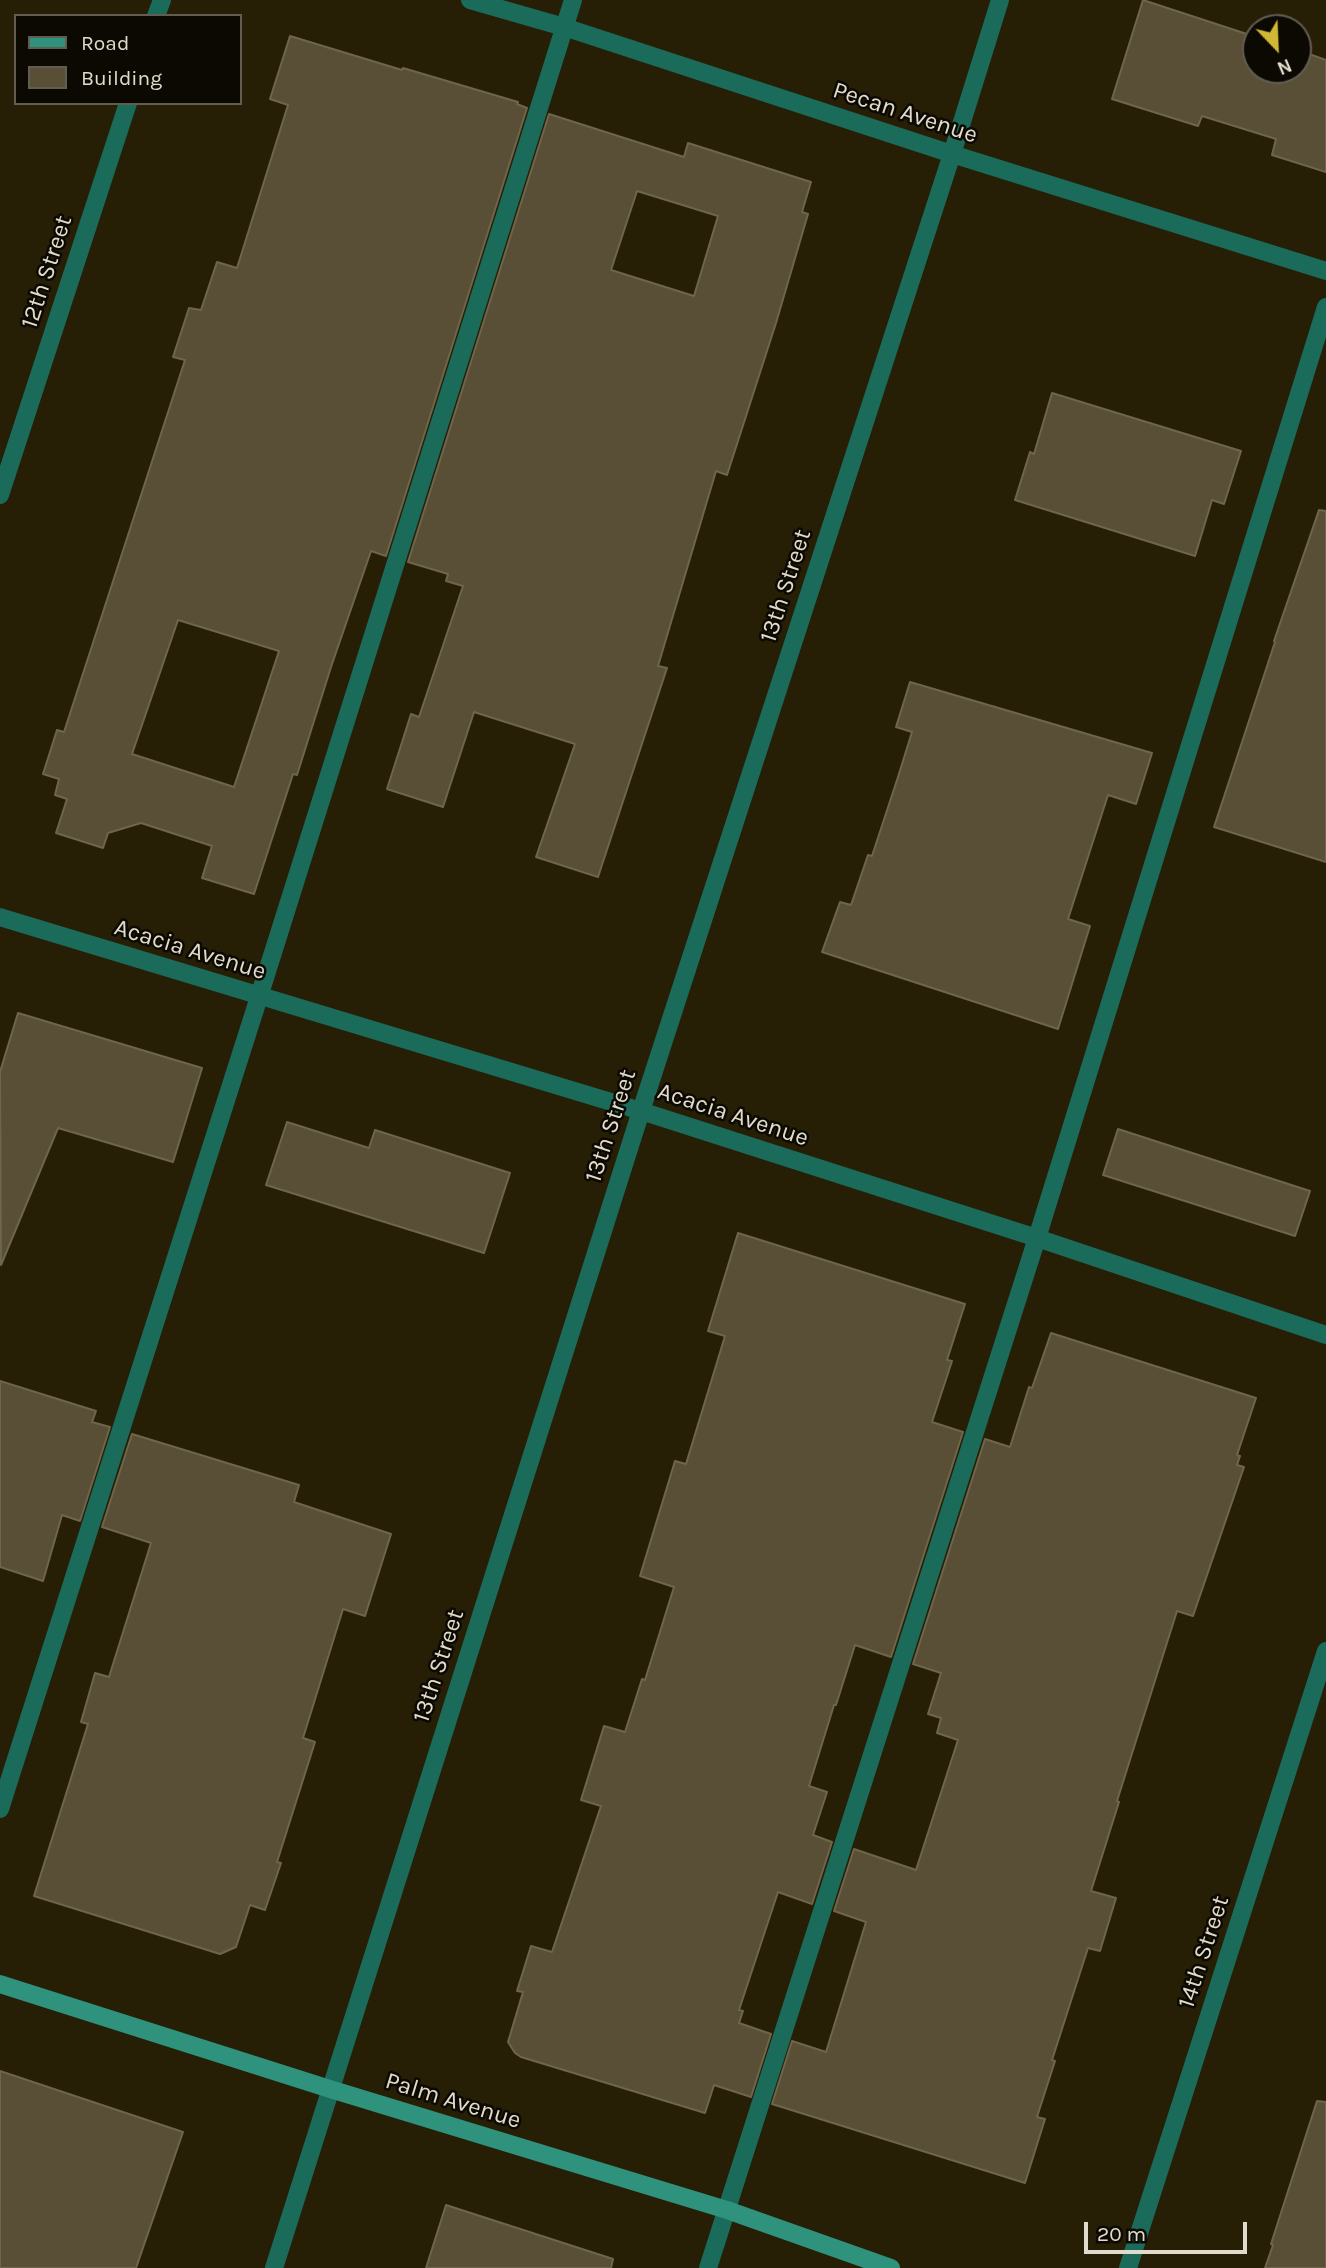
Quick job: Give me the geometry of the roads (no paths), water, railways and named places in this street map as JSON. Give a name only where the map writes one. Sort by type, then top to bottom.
[{"type":"street","name":"Pecan Avenue","points":[[470,0],[564,27],[952,154],[1326,271]]},
{"type":"street","points":[[0,1809],[573,0]]},
{"type":"street","name":"13th Street","points":[[274,2268],[641,1111],[1000,0]]},
{"type":"street","name":"12th Street","points":[[0,495],[127,105]]},
{"type":"street","points":[[708,2268],[1037,1238],[1326,307]]},
{"type":"street","name":"Acacia Avenue","points":[[0,917],[641,1111],[1037,1238],[1326,1335]]},
{"type":"street","name":"14th Street","points":[[1128,2268],[1326,1651]]},
{"type":"street","name":"Palm Avenue","points":[[0,1983],[330,2089],[727,2210],[891,2268]]}]
